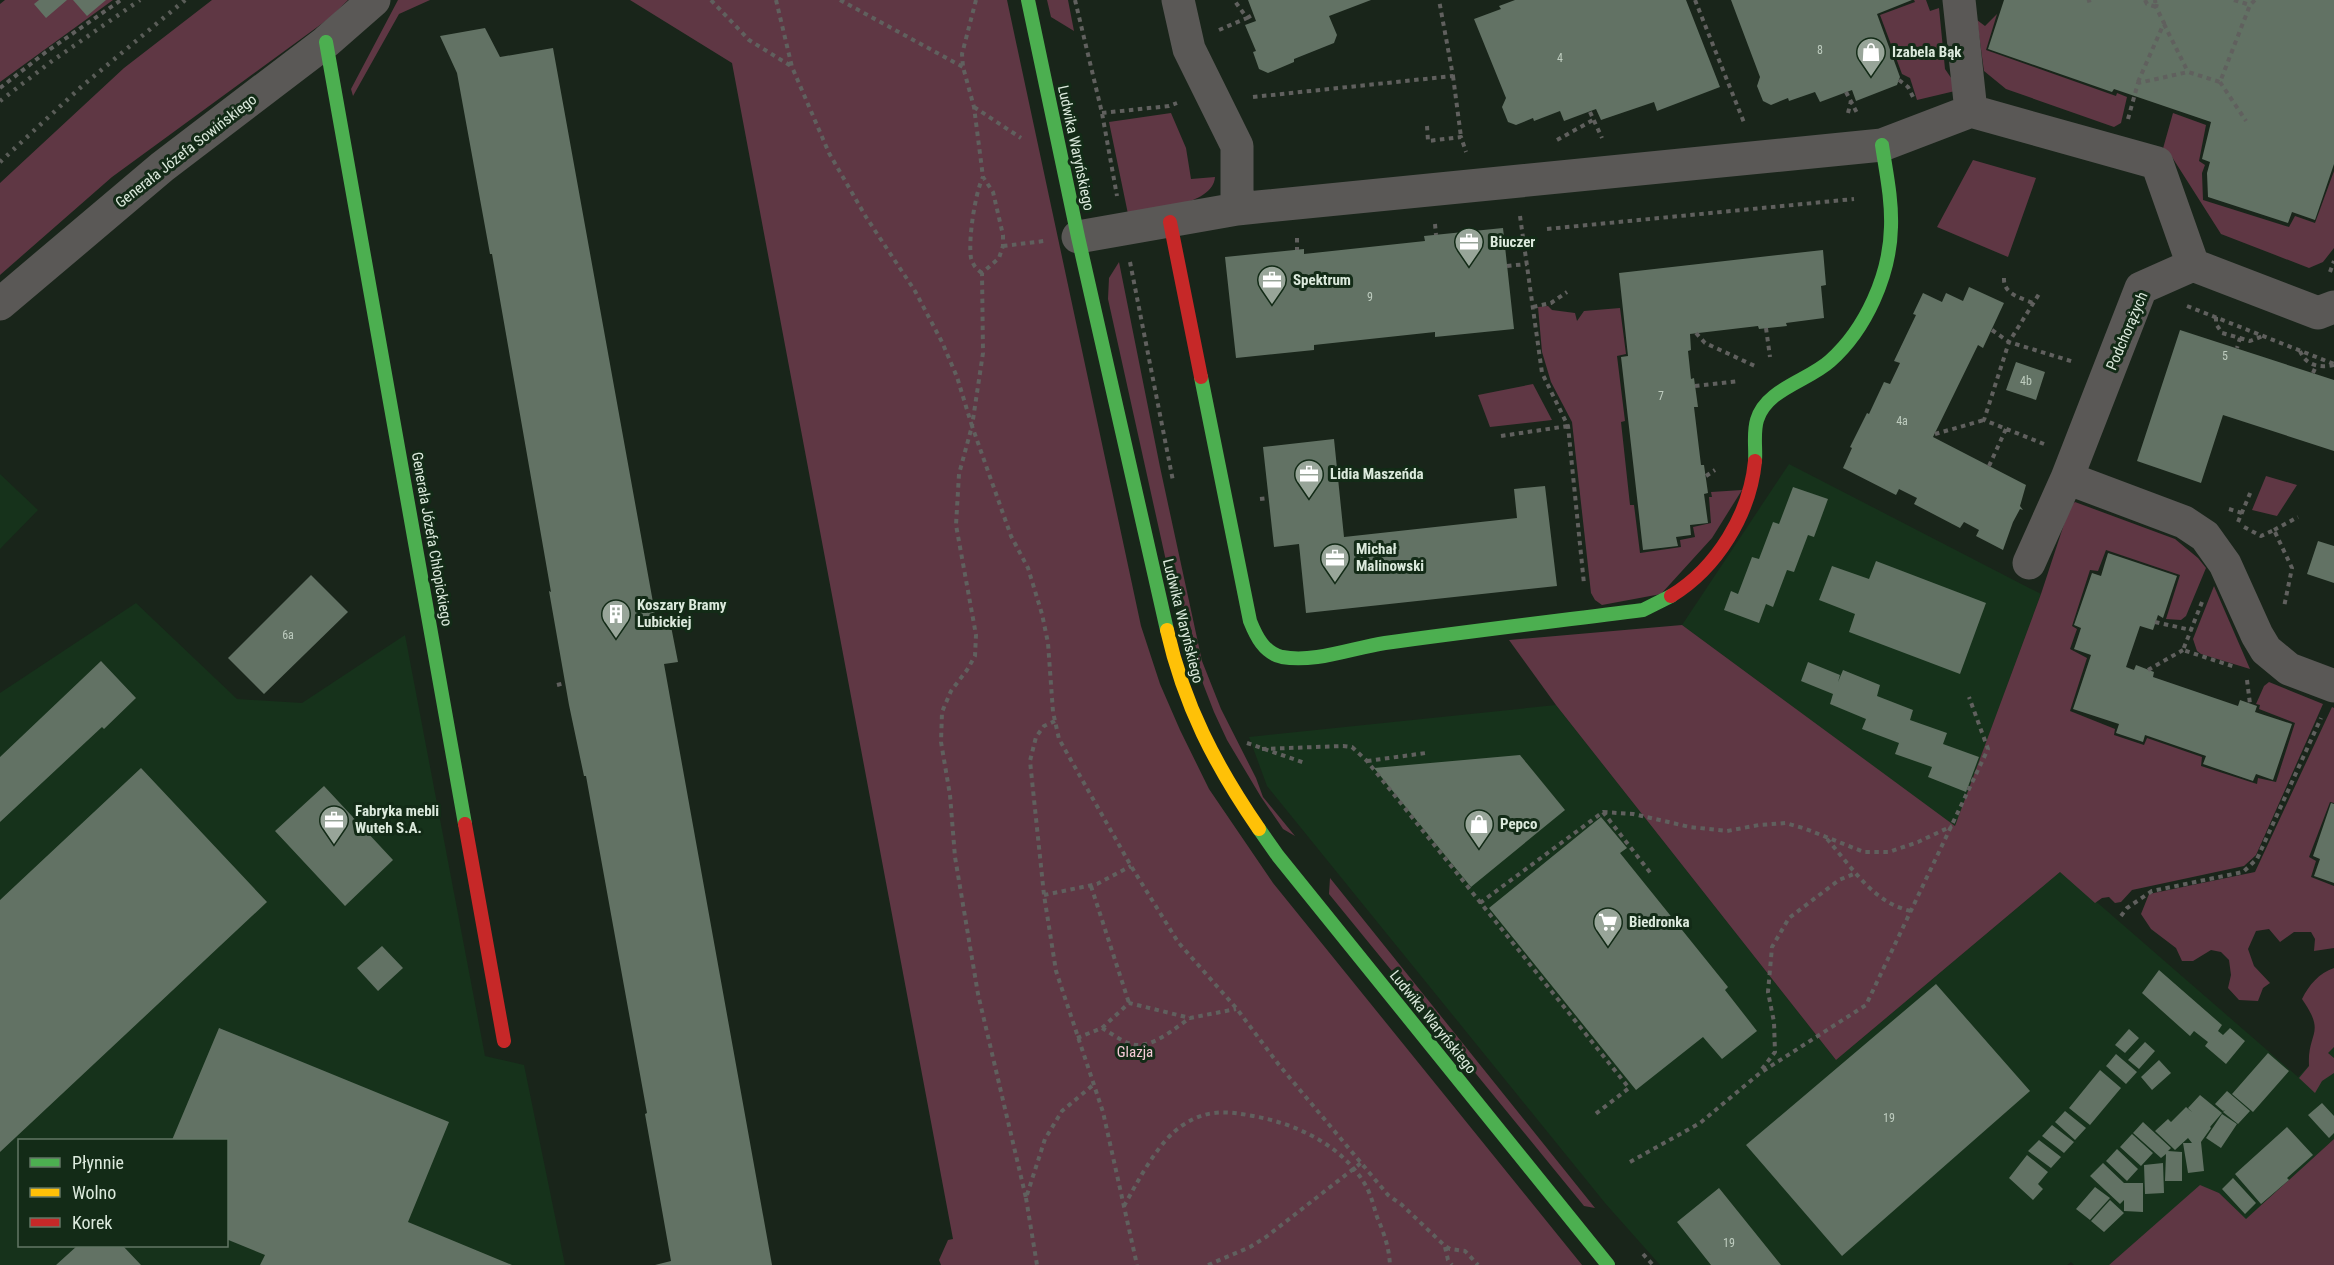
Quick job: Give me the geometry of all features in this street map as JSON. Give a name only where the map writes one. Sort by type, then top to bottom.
[{"type":"street","name":"Generała Józefa Sowińskiego","points":[[0,303],[162,167],[326,42],[374,0]]},
{"type":"street","name":"Ludwika Waryńskiego","points":[[1028,0],[1078,237],[1176,669],[1195,721],[1245,812],[1278,856],[1608,1265]]},
{"type":"street","points":[[1178,0],[1189,49],[1238,146],[1237,209]]},
{"type":"street","points":[[1959,0],[1971,111]]},
{"type":"street","name":"Generała Józefa Chłopickiego","points":[[326,42],[504,1041]]},
{"type":"street","points":[[1078,237],[1237,209],[1882,145],[1971,111],[2157,163],[2193,265],[2318,313],[2334,307]]},
{"type":"street","points":[[1170,222],[1250,621],[1264,648],[1280,657],[1304,657],[1643,610],[1659,605],[1673,596],[1707,563],[1736,526],[1750,495],[1756,463],[1755,424],[1762,410],[1788,388],[1821,369],[1846,347],[1861,326],[1882,280],[1891,243],[1892,216],[1882,145]]},
{"type":"street","name":"Podchorążych","points":[[2030,562],[2067,478],[2141,288],[2193,265]]},
{"type":"street","points":[[2067,478],[2184,522],[2205,536],[2225,564],[2266,650],[2329,699]]},
{"type":"path","points":[[0,88],[46,52],[121,0]]},
{"type":"path","points":[[711,0],[749,40],[792,67]]},
{"type":"path","points":[[776,0],[792,67],[829,153],[866,217],[915,291],[942,342],[957,377],[1011,536],[1028,568],[1042,614],[1048,642],[1055,721],[1059,739],[1131,866],[1178,942],[1237,1009],[1279,1065],[1388,1195],[1402,1204],[1445,1246],[1465,1251],[1478,1265]]},
{"type":"path","points":[[840,0],[963,67]]},
{"type":"path","points":[[976,0],[962,54],[963,67],[974,107],[983,177],[993,192],[1003,235],[1003,246],[999,258],[982,273],[983,353],[972,426],[959,474],[956,525],[976,635],[975,656],[951,691],[942,712],[941,742],[950,795],[955,857],[978,994],[1026,1198],[1037,1265]]},
{"type":"path","points":[[1075,0],[1102,113],[1118,200]]},
{"type":"path","points":[[1234,0],[1247,18]]},
{"type":"path","points":[[1439,0],[1461,137]]},
{"type":"path","points":[[1695,0],[1743,120]]},
{"type":"path","points":[[2145,0],[2147,4],[2156,7]]},
{"type":"path","points":[[2156,0],[2156,7],[2187,72]]},
{"type":"path","points":[[2234,0],[2250,5]]},
{"type":"path","points":[[2220,82],[2250,5],[2255,0]]},
{"type":"path","points":[[1226,27],[1254,14]]},
{"type":"path","points":[[2128,117],[2138,83],[2164,23]]},
{"type":"path","points":[[2138,83],[2187,72],[2220,82],[2246,121]]},
{"type":"path","points":[[1102,113],[1169,106],[1208,88],[1231,83],[1238,99],[1453,76]]},
{"type":"path","points":[[1899,80],[1908,87],[1918,106]]},
{"type":"path","points":[[1846,92],[1859,116]]},
{"type":"path","points":[[1847,114],[1851,101]]},
{"type":"path","points":[[974,107],[1012,133],[1061,158]]},
{"type":"path","points":[[1590,112],[1606,147]]},
{"type":"path","points":[[982,273],[975,268],[971,259],[971,244],[977,189],[983,177]]},
{"type":"path","points":[[1518,181],[1518,204],[1542,373],[1568,426],[1587,618]]},
{"type":"path","points":[[1547,229],[1859,199]]},
{"type":"path","points":[[1128,252],[1174,486]]},
{"type":"path","points":[[1507,266],[1527,264]]},
{"type":"path","points":[[2004,278],[2003,285],[2007,290],[2033,303]]},
{"type":"path","points":[[1533,307],[1551,303],[1567,292]]},
{"type":"path","points":[[1985,421],[2009,342],[2039,294]]},
{"type":"path","points":[[2183,304],[2334,365]]},
{"type":"path","points":[[2216,317],[2216,324],[2222,333],[2250,341],[2263,336]]},
{"type":"path","points":[[1766,328],[1770,362]]},
{"type":"path","points":[[1992,330],[2009,342],[2109,374]]},
{"type":"path","points":[[1696,333],[1705,343],[1762,369]]},
{"type":"path","points":[[2236,348],[2240,338]]},
{"type":"path","points":[[2300,350],[2302,356],[2316,366],[2334,365]]},
{"type":"path","points":[[2313,373],[2316,366]]},
{"type":"path","points":[[1695,386],[1750,379]]},
{"type":"path","points":[[1935,434],[1985,421],[2005,431],[2047,445],[2050,437]]},
{"type":"path","points":[[1501,436],[1568,426]]},
{"type":"path","points":[[1989,466],[2005,431]]},
{"type":"path","points":[[1706,476],[1715,470]]},
{"type":"path","points":[[2251,491],[2236,524],[2261,536],[2298,517]]},
{"type":"path","points":[[2221,507],[2242,513]]},
{"type":"path","points":[[2274,530],[2292,568],[2283,610]]},
{"type":"path","points":[[2148,670],[2183,650],[2204,598]]},
{"type":"path","points":[[2155,622],[2191,630]]},
{"type":"path","points":[[2183,650],[2236,667]]},
{"type":"path","points":[[2246,670],[2250,704]]},
{"type":"path","points":[[557,685],[565,683]]},
{"type":"path","points":[[1630,1162],[1700,1123],[1760,1073],[1866,1005],[1988,750],[1969,697]]},
{"type":"path","points":[[2121,916],[2152,891],[2244,872],[2251,867],[2257,859],[2329,699]]},
{"type":"path","points":[[1055,721],[1044,726],[1036,737],[1030,761],[1044,895],[1056,971],[1103,1112],[1137,1265]]},
{"type":"path","points":[[1241,740],[1245,750]]},
{"type":"path","points":[[1249,744],[1305,763]]},
{"type":"path","points":[[1262,749],[1352,747],[1367,761],[1629,1088],[1593,1116]]},
{"type":"path","points":[[1367,761],[1426,753]]},
{"type":"path","points":[[1480,903],[1603,812],[1633,814],[1690,827],[1727,831],[1786,823],[1864,852],[1889,852],[1918,842],[1952,826]]},
{"type":"path","points":[[1603,812],[1652,875]]},
{"type":"path","points":[[1827,838],[1876,896],[1896,908],[1911,911]]},
{"type":"path","points":[[1044,895],[1091,885],[1131,866]]},
{"type":"path","points":[[1760,1073],[1775,1052],[1774,1022],[1768,992],[1772,947],[1790,918],[1839,880],[1856,873]]},
{"type":"path","points":[[1091,885],[1129,1004]]},
{"type":"path","points":[[1077,1038],[1102,1028],[1129,1004]]},
{"type":"path","points":[[1129,1004],[1190,1018]]},
{"type":"path","points":[[1102,1028],[1131,1044],[1142,1045],[1157,1039],[1190,1018],[1237,1009]]},
{"type":"path","points":[[1026,1198],[1045,1139],[1062,1111],[1094,1085]]},
{"type":"path","points":[[1124,1206],[1141,1175],[1160,1148],[1182,1125],[1205,1115],[1226,1111],[1266,1118],[1302,1131],[1332,1146],[1353,1169],[1367,1187],[1389,1247],[1390,1265]]},
{"type":"path","points":[[1208,1265],[1250,1247],[1266,1237],[1361,1163]]},
{"type":"path","points":[[1445,1246],[1448,1260],[1452,1265]]},
{"type":"shaded area","points":[[1789,464],[2041,594],[1955,827],[1682,625]]},
{"type":"shaded area","points":[[0,474],[38,510],[0,549]]},
{"type":"shaded area","points":[[136,603],[237,699],[302,703],[405,635],[485,1056],[524,1065],[565,1265],[0,1265],[0,693]]},
{"type":"shaded area","points":[[1556,705],[1836,1060],[2061,871],[2298,1077],[2334,1039],[2334,1139],[2246,1220],[2219,1193],[2200,1186],[2109,1265],[2074,1265],[2071,1262],[2067,1265],[1660,1265],[1605,1203],[1267,786],[1249,737]]},
{"type":"green space","points":[[5,0],[113,0],[0,82],[0,4]]},
{"type":"green space","points":[[212,0],[348,0],[331,17],[112,177],[0,275],[0,183],[124,68]]},
{"type":"green space","points":[[398,0],[430,0],[399,14],[353,96],[351,89]]},
{"type":"green space","name":"Glazja","points":[[630,0],[1007,0],[1141,626],[1160,684],[1180,730],[1209,789],[1273,883],[1582,1265],[941,1265],[939,1260],[948,1240],[953,1239],[732,63]]},
{"type":"green space","points":[[1047,0],[1068,0],[1074,31],[1051,17]]},
{"type":"green space","points":[[1914,0],[1926,0],[1930,11],[1939,8],[1945,69],[1958,88],[1955,91],[1917,100],[1910,78],[1902,74],[1880,15],[1915,2]]},
{"type":"green space","points":[[1997,14],[1986,50],[2116,96],[2117,93],[2127,97],[2121,123],[2114,127],[2006,89],[1984,71],[1977,20],[1985,26]]},
{"type":"green space","points":[[1171,113],[1186,148],[1191,179],[1215,177],[1212,187],[1193,200],[1165,208],[1128,214],[1109,122]]},
{"type":"green space","points":[[2173,113],[2206,125],[2199,161],[2205,165],[2202,173],[2203,200],[2289,227],[2295,216],[2315,223],[2334,171],[2334,248],[2323,262],[2309,268],[2221,234],[2172,157],[2162,152]]},
{"type":"green space","points":[[1973,160],[2036,178],[2008,257],[1937,227]]},
{"type":"green space","points":[[1119,262],[1202,661],[1221,709],[1256,778],[1263,797],[1295,836],[1283,829],[1227,740],[1190,650],[1176,606],[1108,299],[1109,278]]},
{"type":"green space","points":[[1548,306],[1552,310],[1575,313],[1577,321],[1584,311],[1620,308],[1626,354],[1617,356],[1625,421],[1621,422],[1630,505],[1634,505],[1640,553],[1681,547],[1680,540],[1695,537],[1693,527],[1711,523],[1709,497],[1712,497],[1711,492],[1742,490],[1712,538],[1661,594],[1602,605],[1591,593],[1572,422],[1551,382],[1542,352],[1538,307]]},
{"type":"green space","points":[[1533,384],[1552,420],[1490,427],[1478,395]]},
{"type":"green space","points":[[2266,476],[2297,485],[2277,516],[2252,510]]},
{"type":"green space","points":[[2075,502],[2175,539],[2198,558],[2206,568],[2186,616],[2181,620],[2166,619],[2180,575],[2106,550],[2098,571],[2090,570],[2072,626],[2077,629],[2070,649],[2087,658],[2070,711],[2115,729],[2114,735],[2144,745],[2147,738],[2202,757],[2201,766],[2257,784],[2258,778],[2276,782],[2295,723],[2259,709],[2260,705],[2256,704],[2264,686],[2269,682],[2323,704],[2256,855],[2244,866],[2132,890],[2121,902],[2115,903],[2109,897],[2102,898],[2095,903],[2060,872],[1836,1060],[1556,705],[1509,640],[1682,625],[1955,826],[2041,594],[2070,506]]},
{"type":"green space","points":[[2214,586],[2250,669],[2197,651],[2193,639]]},
{"type":"green space","points":[[2332,707],[2334,708],[2334,803],[2330,802],[2309,857],[2316,861],[2311,877],[2334,886],[2334,948],[2314,951],[2315,939],[2311,932],[2294,932],[2280,942],[2269,929],[2256,931],[2248,949],[2254,966],[2270,983],[2263,988],[2258,1001],[2239,1000],[2228,988],[2231,975],[2229,960],[2221,952],[2211,950],[2193,961],[2182,961],[2176,948],[2151,929],[2141,914],[2149,894],[2255,872]]},
{"type":"green space","points":[[1330,878],[1595,1208],[1584,1206],[1329,894]]},
{"type":"green space","points":[[2334,968],[2334,1047],[2328,1053],[2334,1058],[2334,1073],[2322,1081],[2315,1093],[2299,1078],[2309,1066],[2315,1027],[2302,999],[2315,980]]},
{"type":"green space","points":[[2334,1139],[2334,1265],[2109,1265],[2200,1185],[2219,1193],[2246,1219]]},
{"type":"building","points":[[39,0],[67,0],[46,18],[34,4]]},
{"type":"building","points":[[73,0],[106,0],[87,16]]},
{"type":"building","points":[[1248,0],[1371,0],[1329,16],[1337,35],[1334,43],[1294,59],[1294,62],[1268,73],[1259,69],[1253,52],[1256,51],[1245,25],[1256,21]]},
{"type":"building","points":[[1515,0],[1686,0],[1720,87],[1657,111],[1654,102],[1601,120],[1596,109],[1564,121],[1560,111],[1516,125],[1508,122],[1502,107],[1506,98],[1474,19],[1501,9],[1499,6]]},
{"type":"building","points":[[1731,0],[1912,0],[1877,14],[1900,77],[1897,85],[1856,101],[1852,90],[1820,102],[1815,92],[1789,101],[1788,98],[1771,105],[1763,101],[1757,86],[1760,77]]},
{"type":"building","points":[[2004,0],[2334,0],[2334,164],[2315,220],[2292,212],[2288,223],[2208,197],[2207,173],[2210,162],[2202,159],[2211,122],[2114,89],[2112,92],[1988,49]]},
{"type":"building","name":"Koszary Bramy Lubickiej","points":[[485,28],[500,57],[553,48],[656,619],[669,616],[678,662],[664,664],[772,1265],[655,1265],[671,1261],[645,1114],[647,1113],[586,776],[584,776],[569,705],[492,254],[490,254],[457,73],[440,36]]},
{"type":"building","points":[[1503,228],[1514,329],[1435,337],[1435,332],[1314,345],[1314,350],[1236,358],[1225,257],[1304,249],[1304,254],[1425,241],[1424,236]]},
{"type":"building","points":[[1823,250],[1826,285],[1821,286],[1824,318],[1786,323],[1787,326],[1759,329],[1758,326],[1690,334],[1691,350],[1688,351],[1691,379],[1694,378],[1698,407],[1694,407],[1701,465],[1704,465],[1708,493],[1704,494],[1708,523],[1690,525],[1691,535],[1676,537],[1678,546],[1643,550],[1621,357],[1628,356],[1619,273]]},
{"type":"building","points":[[1969,287],[2004,303],[1983,348],[1978,345],[1933,437],[2026,485],[2020,506],[2023,510],[2020,509],[2013,522],[2003,550],[1976,536],[1979,530],[1964,522],[1960,528],[1914,504],[1917,498],[1899,489],[1896,495],[1843,468],[1852,448],[1850,447],[1867,413],[1869,414],[1884,382],[1890,384],[1900,363],[1894,361],[1916,315],[1913,314],[1923,293],[1942,302],[1946,293],[1963,301]]},
{"type":"building","points":[[2180,330],[2334,380],[2334,451],[2223,415],[2201,483],[2137,461]]},
{"type":"building","points":[[2016,362],[2045,372],[2036,400],[2006,390]]},
{"type":"building","points":[[1334,439],[1344,537],[1517,518],[1514,489],[1545,486],[1557,586],[1306,613],[1299,544],[1274,547],[1263,447]]},
{"type":"building","points":[[1793,487],[1828,499],[1814,537],[1808,535],[1794,572],[1787,570],[1773,607],[1766,604],[1759,623],[1724,610],[1731,591],[1738,594],[1752,557],[1759,559],[1773,522],[1779,524]]},
{"type":"building","points":[[2318,541],[2334,546],[2334,583],[2307,574]]},
{"type":"building","points":[[2108,553],[2177,576],[2163,618],[2158,615],[2153,630],[2140,626],[2126,667],[2134,670],[2136,665],[2154,672],[2153,677],[2238,706],[2240,700],[2257,706],[2255,712],[2292,724],[2273,780],[2256,774],[2253,781],[2203,764],[2206,756],[2145,735],[2143,742],[2116,733],[2119,724],[2073,709],[2091,655],[2074,649],[2081,628],[2074,625],[2092,573],[2101,576]]},
{"type":"building","points":[[1876,561],[1986,603],[1960,674],[1849,632],[1855,614],[1819,600],[1832,566],[1869,579]]},
{"type":"building","points":[[311,575],[348,612],[264,694],[228,658]]},
{"type":"building","points":[[101,661],[136,698],[0,822],[0,757]]},
{"type":"building","points":[[1808,662],[1840,675],[1838,682],[1843,670],[1880,685],[1877,696],[1913,710],[1910,720],[1947,733],[1943,744],[1979,757],[1966,792],[1928,777],[1932,767],[1895,754],[1899,743],[1862,729],[1866,719],[1830,704],[1833,694],[1801,681]]},
{"type":"building","name":"Pepco","points":[[1520,755],[1565,810],[1471,887],[1374,768]]},
{"type":"building","points":[[141,768],[267,902],[0,1152],[0,900]]},
{"type":"building","name":"Fabryka mebli Wuteh S.A.","points":[[324,786],[393,860],[345,906],[275,831]]},
{"type":"building","points":[[2331,803],[2334,804],[2334,883],[2314,876],[2320,859],[2313,856]]},
{"type":"building","name":"Biedronka","points":[[1601,817],[1627,848],[1620,853],[1728,987],[1725,990],[1757,1031],[1722,1059],[1703,1037],[1636,1090],[1489,908]]},
{"type":"building","points":[[382,946],[403,968],[378,991],[357,968]]},
{"type":"building","points":[[2159,970],[2222,1025],[2218,1031],[2223,1035],[2230,1028],[2245,1041],[2226,1064],[2205,1046],[2208,1042],[2194,1031],[2190,1036],[2142,993]]},
{"type":"building","points":[[1936,984],[2030,1091],[1842,1256],[1746,1145]]},
{"type":"building","points":[[219,1028],[449,1122],[408,1222],[512,1265],[260,1265],[265,1255],[228,1240],[228,1139],[172,1139]]},
{"type":"building","points":[[2129,1029],[2139,1038],[2125,1053],[2115,1045]]},
{"type":"building","points":[[2145,1042],[2155,1051],[2139,1069],[2128,1060]]},
{"type":"building","points":[[2268,1053],[2289,1071],[2253,1112],[2232,1094]]},
{"type":"building","points":[[2116,1054],[2137,1072],[2126,1084],[2106,1066]]},
{"type":"building","points":[[2159,1060],[2171,1073],[2152,1090],[2141,1077]]},
{"type":"building","points":[[2100,1070],[2121,1088],[2090,1125],[2069,1108]]},
{"type":"building","points":[[2227,1091],[2250,1111],[2238,1124],[2223,1112],[2225,1110],[2223,1111],[2215,1104]]},
{"type":"building","points":[[2200,1095],[2222,1113],[2201,1142],[2204,1171],[2188,1173],[2183,1143],[2192,1143],[2188,1138],[2175,1150],[2155,1131],[2168,1119],[2171,1122],[2186,1107],[2192,1112],[2188,1108]]},
{"type":"building","points":[[2322,1103],[2334,1116],[2334,1133],[2329,1138],[2308,1115]]},
{"type":"building","points":[[2065,1111],[2086,1128],[2075,1140],[2055,1122]]},
{"type":"building","points":[[2222,1114],[2237,1124],[2221,1148],[2206,1138]]},
{"type":"building","points":[[2143,1122],[2171,1148],[2168,1151],[2182,1152],[2182,1181],[2165,1181],[2166,1154],[2161,1158],[2133,1133]]},
{"type":"building","points":[[2052,1125],[2074,1142],[2064,1153],[2042,1136]]},
{"type":"building","points":[[2287,1127],[2313,1155],[2261,1204],[2235,1174]]},
{"type":"building","points":[[2132,1134],[2153,1153],[2141,1166],[2120,1147]]},
{"type":"building","points":[[2039,1140],[2061,1157],[2051,1168],[2028,1151]]},
{"type":"building","points":[[2117,1149],[2138,1169],[2127,1181],[2106,1161]]},
{"type":"building","points":[[2027,1155],[2048,1172],[2038,1184],[2043,1189],[2033,1200],[2009,1178]]},
{"type":"building","points":[[2103,1163],[2124,1183],[2143,1183],[2143,1212],[2124,1211],[2124,1200],[2120,1204],[2090,1176]]},
{"type":"building","points":[[2163,1163],[2164,1193],[2145,1194],[2144,1165]]},
{"type":"building","points":[[2233,1178],[2256,1203],[2245,1214],[2222,1189]]},
{"type":"building","points":[[2095,1187],[2110,1198],[2090,1220],[2076,1209]]},
{"type":"building","points":[[1719,1188],[1781,1265],[1711,1265],[1677,1222]]},
{"type":"building","points":[[2110,1200],[2124,1213],[2104,1232],[2091,1221]]},
{"type":"building","points":[[76,1247],[124,1247],[141,1265],[56,1265]]},
{"type":"railway","points":[[0,101],[52,61],[140,0]]},
{"type":"railway","points":[[0,162],[81,87],[185,0]]},
{"type":"traffic: fast","points":[[1028,0],[1078,237],[1167,630]]},
{"type":"traffic: fast","points":[[326,42],[465,824]]},
{"type":"traffic: fast","points":[[1755,461],[1756,425],[1762,409],[1778,393],[1830,361],[1855,333],[1874,300],[1886,264],[1891,227],[1890,196],[1882,145]]},
{"type":"traffic: fast","points":[[1201,377],[1250,621],[1262,643],[1276,655],[1295,658],[1320,657],[1385,643],[1643,610],[1671,596]]},
{"type":"traffic: fast","points":[[1259,829],[1278,856],[1608,1265]]},
{"type":"traffic: slow","points":[[1167,630],[1182,684],[1203,734],[1228,781],[1259,829]]},
{"type":"traffic: jam","points":[[1170,222],[1201,377]]},
{"type":"traffic: jam","points":[[1671,596],[1703,571],[1728,538],[1746,501],[1755,461]]},
{"type":"traffic: jam","points":[[465,824],[504,1041]]},
{"type":"place","name":"Izabela Bąk","points":[[1871,78]]},
{"type":"place","name":"Biuczer","points":[[1469,268]]},
{"type":"place","name":"Spektrum","points":[[1272,306]]},
{"type":"place","name":"Lidia Maszeńda","points":[[1309,500]]},
{"type":"place","name":"Michał Malinowski","points":[[1335,584]]},
{"type":"place","name":"Koszary Bramy Lubickiej","points":[[616,640]]},
{"type":"place","name":"Fabryka mebli Wuteh S.A.","points":[[334,846]]},
{"type":"place","name":"Pepco","points":[[1479,850]]},
{"type":"place","name":"Biedronka","points":[[1608,948]]}]
